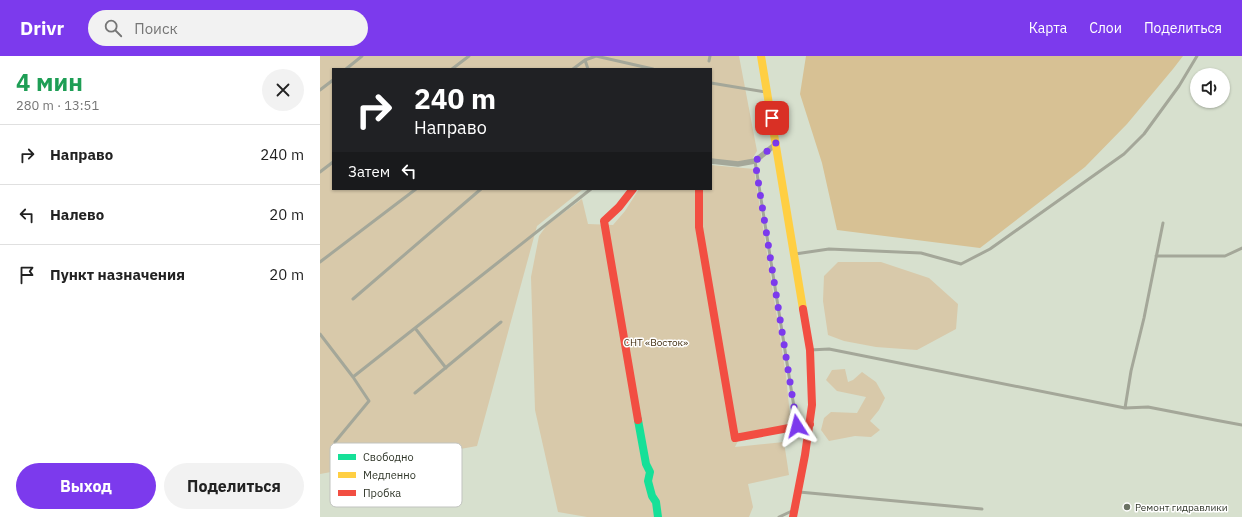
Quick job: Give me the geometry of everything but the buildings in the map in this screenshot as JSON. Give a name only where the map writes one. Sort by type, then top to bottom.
[{"type":"street","points":[[761,56],[810,350],[812,405],[799,492],[794,513]]},
{"type":"street","points":[[712,161],[738,164],[755,161],[776,144]]},
{"type":"street","points":[[632,190],[619,207],[604,221],[638,423],[646,464],[650,472],[648,481],[652,496],[656,502],[658,517]]},
{"type":"street","points":[[699,190],[699,227],[734,438],[810,424]]},
{"type":"lane","points":[[347,68],[362,56]]},
{"type":"lane","points":[[453,68],[469,56]]},
{"type":"lane","points":[[574,68],[585,60],[596,56],[649,68]]},
{"type":"lane","points":[[709,61],[710,56]]},
{"type":"lane","points":[[795,254],[829,249],[921,253],[961,264],[990,249],[1124,154],[1144,134],[1179,86],[1197,56]]},
{"type":"lane","points":[[585,60],[588,68]]},
{"type":"lane","points":[[320,90],[332,81]]},
{"type":"lane","points":[[712,83],[768,93]]},
{"type":"lane","points":[[755,161],[797,426]]},
{"type":"lane","points":[[320,172],[332,163]]},
{"type":"lane","points":[[320,262],[415,190]]},
{"type":"lane","points":[[353,299],[480,190]]},
{"type":"lane","points":[[352,377],[590,190]]},
{"type":"lane","points":[[1125,408],[1131,371],[1144,318],[1163,223]]},
{"type":"lane","points":[[1156,256],[1225,256],[1242,248]]},
{"type":"lane","points":[[414,393],[501,322]]},
{"type":"lane","points":[[415,328],[446,368]]},
{"type":"lane","points":[[320,334],[369,401],[335,442]]},
{"type":"lane","points":[[810,350],[829,349],[1125,408],[1148,407],[1242,425]]},
{"type":"lane","points":[[799,492],[982,509]]},
{"type":"lane","points":[[779,517],[794,513]]},
{"type":"green space","points":[[320,56],[739,56],[757,151],[751,161],[734,163],[712,160],[712,68],[332,68],[332,190],[582,190],[537,226],[477,446],[462,449],[462,443],[330,443],[330,472],[320,474]]},
{"type":"green space","name":"СНТ «Восток»","points":[[712,165],[754,169],[786,376],[791,425],[742,433],[735,447],[784,442],[789,475],[748,484],[753,507],[749,517],[587,517],[558,512],[535,410],[531,277],[539,236],[547,225],[582,199],[588,224],[613,225],[625,211],[638,190],[712,190]]},
{"type":"green space","points":[[838,262],[881,262],[929,278],[958,304],[956,329],[917,350],[876,347],[844,341],[828,335],[823,301],[824,276]]},
{"type":"green space","points":[[845,369],[848,382],[853,380],[862,372],[876,382],[885,398],[879,410],[870,421],[880,430],[871,437],[855,436],[829,441],[821,430],[824,418],[831,412],[857,413],[866,397],[837,391],[826,380],[832,370]]},
{"type":"shaded area","points":[[806,56],[1183,56],[1127,124],[1085,167],[980,248],[837,230],[822,163],[800,94]]},
{"type":"traffic: fast","points":[[638,420],[646,464],[650,472],[648,481],[652,496],[656,502],[658,517]]},
{"type":"traffic: slow","points":[[761,56],[803,309]]},
{"type":"traffic: jam","points":[[632,190],[619,207],[604,221],[638,420]]},
{"type":"traffic: jam","points":[[699,190],[699,227],[735,438],[810,424]]},
{"type":"traffic: jam","points":[[793,517],[805,455],[812,405],[810,350],[803,309]]},
{"type":"place","name":"Ремонт гидравлики","points":[[1127,507]]},
{"type":"route","points":[[772,118],[776,144],[755,161],[797,426]]}]
